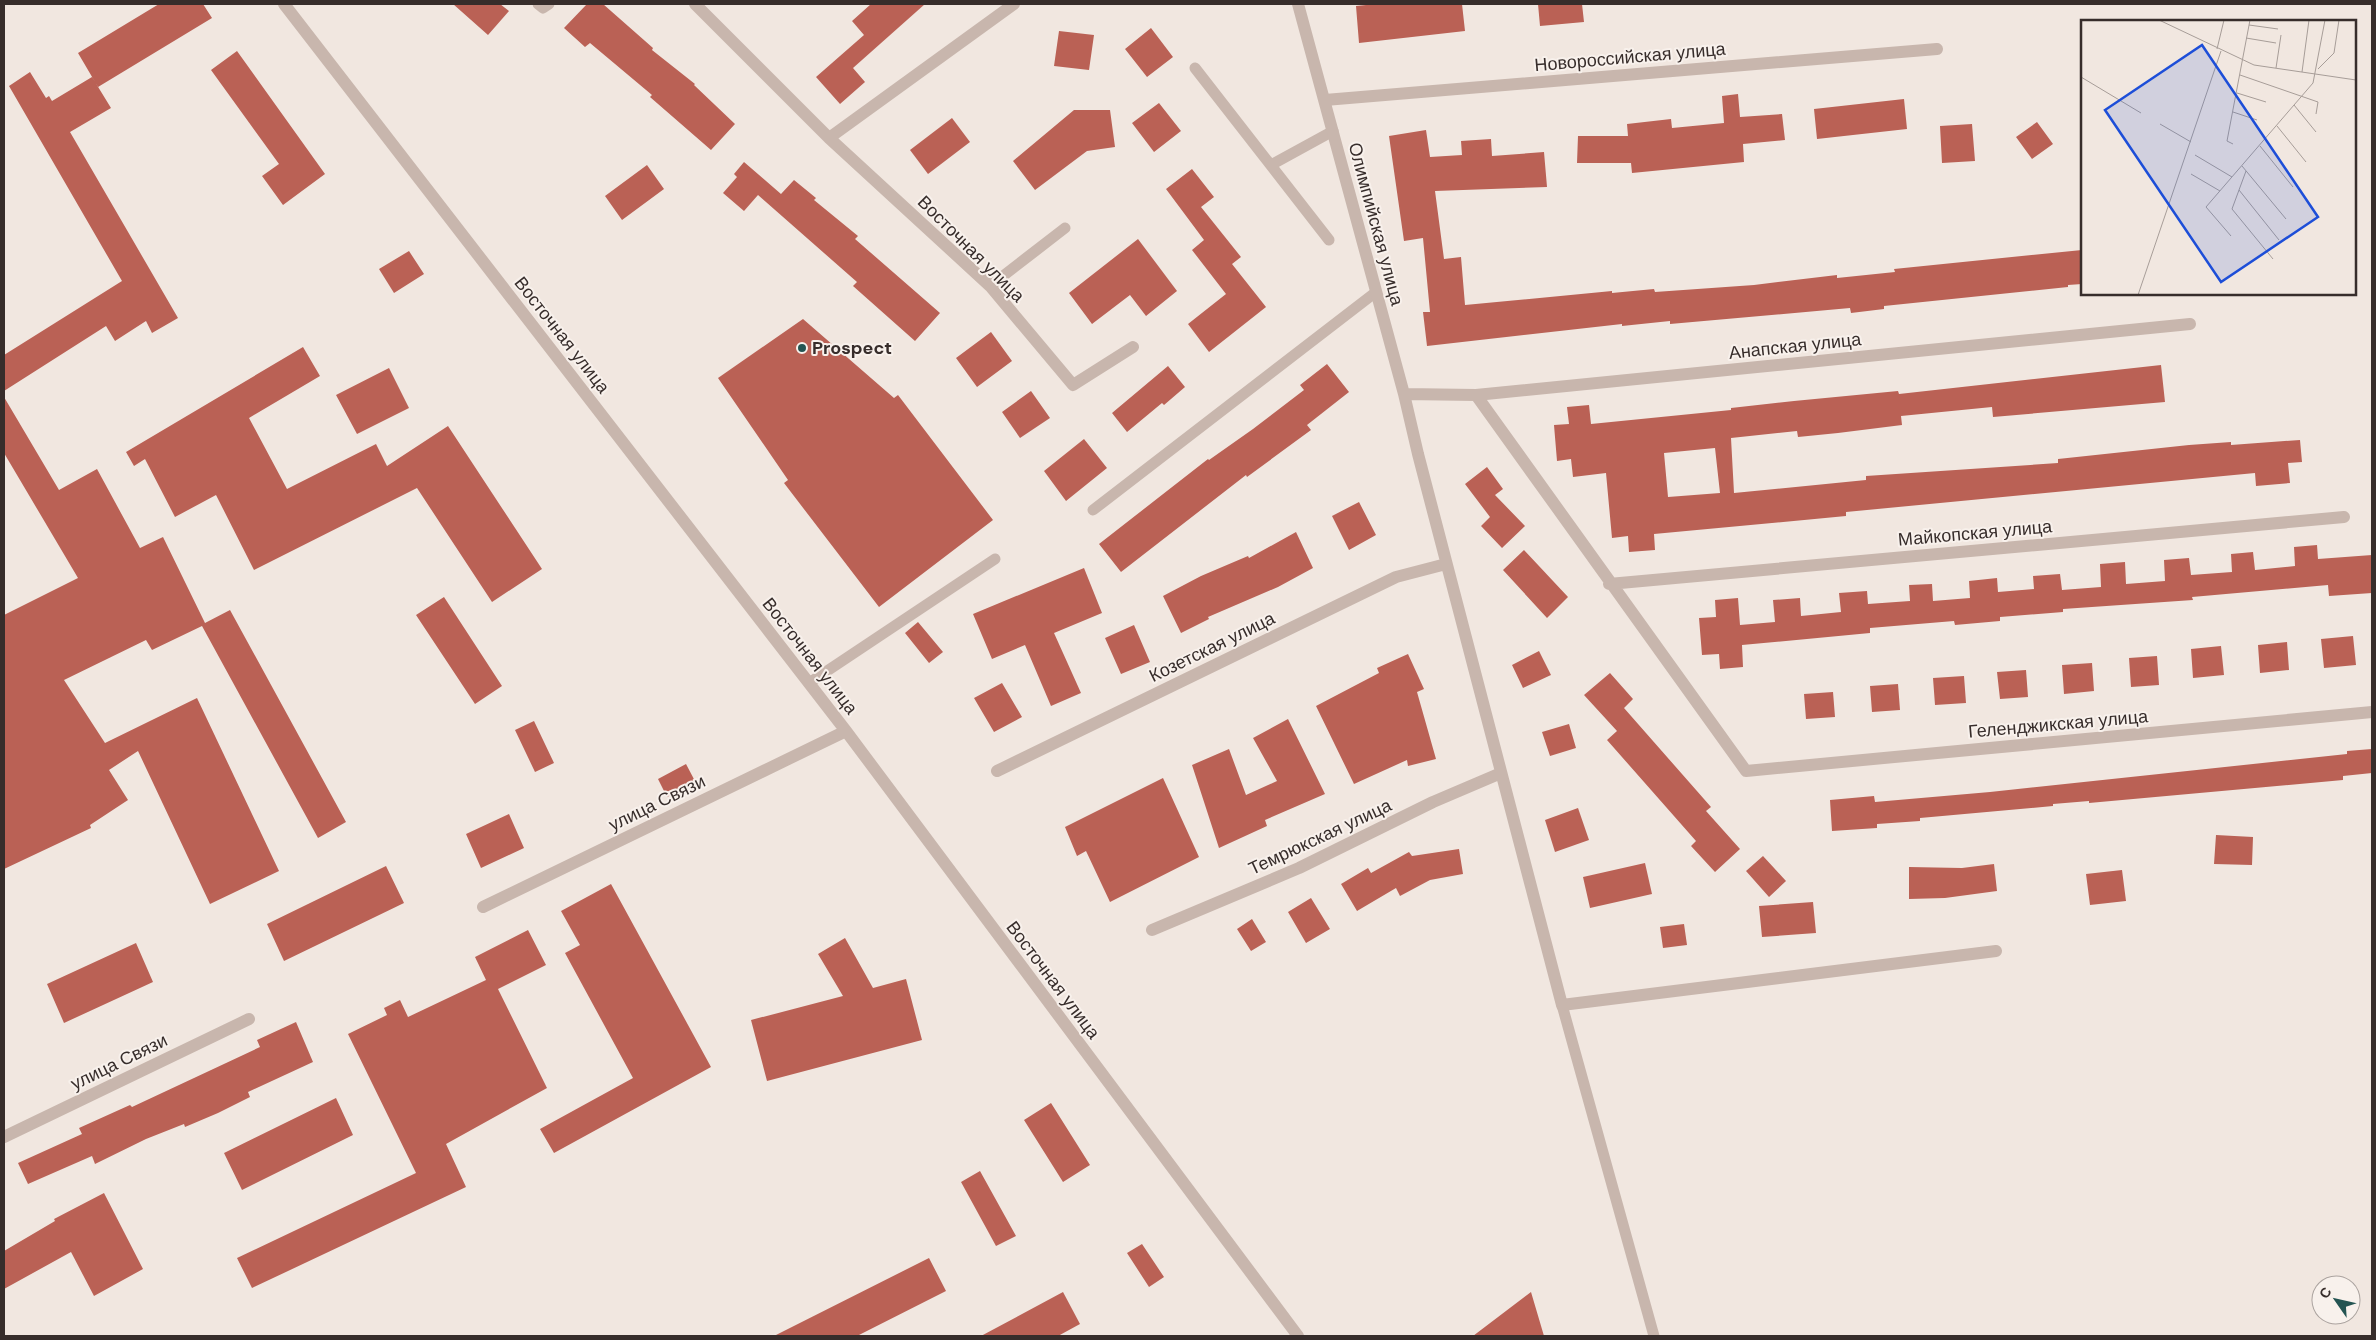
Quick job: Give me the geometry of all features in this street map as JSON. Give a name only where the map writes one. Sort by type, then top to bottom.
[{"type":"street","name":"Восточная улица","points":[[284,4],[846,731],[1298,1336]]},
{"type":"street","name":"Восточная улица","points":[[696,4],[829,138],[990,286],[1073,385],[1133,347]]},
{"type":"street","points":[[829,138],[1014,4]]},
{"type":"street","name":"Олимпийская улица","points":[[1298,4],[1404,394],[1446,564],[1562,1005]]},
{"type":"street","name":"Новороссийская улица","points":[[1325,100],[1938,49]]},
{"type":"street","name":"Анапская улица","points":[[1404,394],[1476,396],[2190,324]]},
{"type":"street","points":[[1476,396],[1610,584]]},
{"type":"street","name":"Майкопская улица","points":[[1610,584],[2344,517]]},
{"type":"street","name":"Козетская улица","points":[[997,771],[1396,576],[1446,564]]},
{"type":"street","name":"Геленджикская улица","points":[[1610,584],[1746,771],[2372,712]]},
{"type":"street","name":"улица Связи","points":[[483,907],[846,731]]},
{"type":"street","name":"Темрюкская улица","points":[[1152,930],[1299,868],[1432,802],[1501,773]]},
{"type":"street","points":[[1562,1005],[1996,951]]},
{"type":"street","name":"улица Связи","points":[[4,1137],[249,1019]]},
{"type":"lane","points":[[538,4],[543,8],[548,4]]},
{"type":"lane","points":[[1196,68],[1328,240]]},
{"type":"lane","points":[[1271,165],[1333,131]]},
{"type":"lane","points":[[990,286],[1064,228]]},
{"type":"lane","points":[[1093,510],[1376,292]]},
{"type":"lane","points":[[809,683],[995,559]]},
{"type":"lane","points":[[1562,1005],[1654,1336]]},
{"type":"building","points":[[159,4],[203,4],[212,18],[98,87],[78,53]]},
{"type":"building","points":[[453,4],[500,4],[509,11],[488,35]]},
{"type":"building","points":[[587,4],[603,4],[653,48],[652,50],[695,84],[735,124],[711,150],[650,97],[652,95],[590,43],[585,47],[564,28]]},
{"type":"building","points":[[871,4],[925,4],[853,68],[865,82],[840,104],[816,77],[864,35],[852,21]]},
{"type":"building","points":[[1376,4],[1462,4],[1465,31],[1359,43],[1356,6]]},
{"type":"building","points":[[1538,4],[1582,4],[1584,22],[1540,26]]},
{"type":"building","points":[[1151,28],[1173,57],[1147,77],[1125,49]]},
{"type":"building","points":[[1059,31],[1094,35],[1089,70],[1054,66]]},
{"type":"building","points":[[237,51],[325,174],[283,205],[262,176],[279,164],[211,70]]},
{"type":"building","points":[[30,72],[46,98],[49,96],[52,101],[92,77],[111,108],[70,132],[178,318],[152,333],[146,321],[115,341],[106,326],[4,391],[4,355],[122,281],[9,86]]},
{"type":"building","points":[[1738,94],[1740,117],[1782,114],[1785,140],[1743,144],[1744,162],[1632,173],[1631,163],[1577,163],[1578,136],[1628,136],[1627,124],[1671,119],[1672,128],[1724,123],[1722,96]]},
{"type":"building","points":[[1904,99],[1907,129],[1817,139],[1814,109]]},
{"type":"building","points":[[1159,103],[1181,131],[1154,152],[1132,123]]},
{"type":"building","points":[[1074,110],[1110,110],[1115,147],[1087,151],[1035,190],[1013,161]]},
{"type":"building","points":[[952,118],[970,142],[928,174],[910,150]]},
{"type":"building","points":[[2037,122],[2053,144],[2032,159],[2016,137]]},
{"type":"building","points":[[1972,124],[1975,161],[1942,163],[1940,126]]},
{"type":"building","points":[[1426,130],[1430,157],[1462,155],[1461,141],[1491,139],[1492,156],[1544,152],[1547,187],[1435,191],[1444,259],[1461,257],[1465,305],[1612,291],[1612,293],[1654,289],[1655,292],[1754,285],[1837,275],[1837,278],[1895,272],[1894,269],[2081,250],[2081,284],[1884,306],[1884,309],[1851,313],[1850,308],[1670,324],[1670,321],[1622,326],[1622,324],[1427,346],[1423,312],[1430,312],[1423,238],[1404,241],[1389,136]]},
{"type":"building","points":[[744,162],[781,194],[794,180],[816,198],[814,200],[858,236],[855,239],[940,313],[915,341],[853,286],[857,282],[758,195],[744,211],[723,193],[737,177],[734,174]]},
{"type":"building","points":[[647,165],[664,189],[622,220],[605,196]]},
{"type":"building","points":[[1192,169],[1214,197],[1201,207],[1241,257],[1232,264],[1266,307],[1209,352],[1188,324],[1226,294],[1192,250],[1204,240],[1166,189]]},
{"type":"building","points":[[1138,239],[1177,291],[1146,316],[1130,295],[1092,324],[1069,293]]},
{"type":"building","points":[[409,251],[424,274],[394,293],[379,269]]},
{"type":"building","points":[[803,319],[894,398],[898,395],[993,520],[879,607],[784,483],[788,480],[718,378]]},
{"type":"building","points":[[991,332],[1012,361],[977,387],[956,358]]},
{"type":"building","points":[[303,347],[320,376],[249,418],[287,489],[376,444],[387,466],[448,426],[542,569],[492,602],[417,488],[254,570],[216,495],[175,517],[145,459],[134,466],[126,452]]},
{"type":"building","points":[[1327,364],[1349,392],[1307,425],[1311,430],[1247,477],[1246,475],[1121,572],[1099,544],[1208,459],[1253,429],[1304,390],[1300,385]]},
{"type":"building","points":[[2161,365],[2165,402],[1993,417],[1992,407],[1901,416],[1902,425],[1838,433],[1798,437],[1797,431],[1731,438],[1734,493],[1866,480],[1866,476],[2058,463],[2058,459],[2231,442],[2231,445],[2300,440],[2302,462],[2288,463],[2290,483],[2256,486],[2255,473],[1846,512],[1846,516],[1654,534],[1655,550],[1629,552],[1628,536],[1612,538],[1606,473],[1573,477],[1571,459],[1557,461],[1554,425],[1569,424],[1567,407],[1589,405],[1591,424],[1731,410],[1731,408],[1794,401],[1898,391],[1899,394]],"holes":[[[1715,448],[1720,493],[1668,497],[1664,453]]]},
{"type":"building","points":[[1168,366],[1185,387],[1127,432],[1112,413]]},
{"type":"building","points":[[389,368],[409,408],[357,434],[336,395]]},
{"type":"building","points":[[1031,391],[1050,418],[1020,438],[1002,412]]},
{"type":"building","points":[[4,397],[59,490],[97,469],[140,548],[163,537],[205,623],[230,610],[346,822],[318,838],[202,626],[152,650],[146,640],[64,680],[105,743],[197,698],[279,871],[210,904],[138,751],[109,770],[128,800],[90,825],[91,828],[4,869],[4,615],[78,578],[4,453]]},
{"type":"building","points":[[1084,439],[1107,468],[1066,501],[1044,471]]},
{"type":"building","points":[[1487,467],[1503,489],[1495,495],[1525,526],[1502,548],[1481,526],[1490,517],[1465,484]]},
{"type":"building","points":[[1359,502],[1376,535],[1349,550],[1332,516]]},
{"type":"building","points":[[1296,532],[1313,568],[1278,587],[1208,617],[1209,619],[1181,633],[1163,596],[1201,576],[1248,556],[1249,558]]},
{"type":"building","points":[[2317,545],[2318,559],[2372,555],[2372,593],[2329,596],[2328,585],[2192,597],[2193,600],[2063,609],[2063,612],[2000,617],[2000,621],[1955,625],[1954,621],[1870,628],[1870,633],[1742,645],[1743,667],[1720,669],[1719,654],[1702,655],[1699,618],[1716,617],[1715,600],[1738,598],[1740,625],[1775,622],[1773,600],[1800,598],[1801,616],[1841,612],[1839,593],[1867,591],[1868,604],[1910,601],[1909,585],[1932,584],[1933,601],[1970,598],[1969,581],[1997,578],[1998,592],[2034,589],[2033,576],[2060,574],[2062,590],[2101,587],[2100,564],[2125,562],[2126,584],[2165,581],[2164,560],[2189,558],[2191,575],[2232,572],[2231,554],[2253,552],[2255,570],[2295,566],[2294,547]]},
{"type":"building","points":[[1524,550],[1568,597],[1547,618],[1503,570]]},
{"type":"building","points":[[1084,568],[1102,613],[1054,633],[1081,693],[1051,706],[1025,645],[992,659],[973,614]]},
{"type":"building","points":[[444,597],[502,686],[475,704],[416,615]]},
{"type":"building","points":[[918,622],[943,652],[929,663],[905,633]]},
{"type":"building","points":[[1134,625],[1150,662],[1121,674],[1105,638]]},
{"type":"building","points":[[2353,636],[2356,665],[2324,668],[2321,639]]},
{"type":"building","points":[[2287,642],[2289,670],[2260,673],[2258,645]]},
{"type":"building","points":[[2221,646],[2224,675],[2193,678],[2191,649]]},
{"type":"building","points":[[1539,651],[1551,675],[1523,688],[1512,665]]},
{"type":"building","points":[[1408,654],[1424,689],[1417,692],[1436,759],[1408,766],[1407,760],[1354,784],[1316,706],[1379,673],[1377,668]]},
{"type":"building","points":[[2157,656],[2159,685],[2131,687],[2129,658]]},
{"type":"building","points":[[2092,663],[2094,691],[2064,694],[2062,665]]},
{"type":"building","points":[[2026,670],[2028,697],[2000,699],[1997,672]]},
{"type":"building","points":[[1610,673],[1633,699],[1624,708],[1711,807],[1706,811],[1740,849],[1715,872],[1691,846],[1696,841],[1607,740],[1617,731],[1584,695]]},
{"type":"building","points":[[1964,676],[1966,703],[1935,705],[1933,678]]},
{"type":"building","points":[[1002,683],[1022,717],[994,732],[974,698]]},
{"type":"building","points":[[1898,684],[1900,710],[1872,712],[1870,686]]},
{"type":"building","points":[[1833,692],[1835,717],[1806,719],[1804,694]]},
{"type":"building","points":[[1288,719],[1325,794],[1265,820],[1267,826],[1219,848],[1192,765],[1229,749],[1246,795],[1277,781],[1253,738]]},
{"type":"building","points":[[534,721],[554,763],[535,772],[515,730]]},
{"type":"building","points":[[1569,724],[1576,748],[1550,756],[1542,732]]},
{"type":"building","points":[[2372,749],[2372,773],[2343,776],[2343,780],[2089,803],[2089,801],[2053,804],[2053,806],[1920,818],[1920,821],[1877,824],[1877,828],[1832,831],[1830,800],[1874,796],[1875,802],[1990,792],[2347,754],[2347,751]]},
{"type":"building","points":[[686,764],[696,783],[667,797],[658,779]]},
{"type":"building","points":[[1163,778],[1199,857],[1110,902],[1086,851],[1077,856],[1065,827]]},
{"type":"building","points":[[1578,808],[1589,840],[1555,852],[1545,820]]},
{"type":"building","points":[[509,814],[524,848],[481,868],[466,834]]},
{"type":"building","points":[[2216,835],[2253,837],[2252,865],[2214,864]]},
{"type":"building","points":[[1459,849],[1463,874],[1430,880],[1400,896],[1396,888],[1357,911],[1341,884],[1368,868],[1371,873],[1409,852],[1412,856]]},
{"type":"building","points":[[1763,856],[1786,881],[1769,897],[1746,871]]},
{"type":"building","points":[[1645,863],[1652,894],[1590,908],[1583,877]]},
{"type":"building","points":[[1994,864],[1997,891],[1945,898],[1909,899],[1909,867],[1962,868]]},
{"type":"building","points":[[386,866],[404,903],[284,961],[267,924]]},
{"type":"building","points":[[2122,870],[2126,901],[2090,905],[2086,874]]},
{"type":"building","points":[[611,884],[711,1067],[554,1153],[540,1129],[633,1078],[565,953],[580,945],[561,911]]},
{"type":"building","points":[[1311,898],[1330,929],[1306,943],[1288,912]]},
{"type":"building","points":[[1813,902],[1816,933],[1762,937],[1759,906]]},
{"type":"building","points":[[1252,919],[1266,942],[1251,951],[1237,929]]},
{"type":"building","points":[[1684,924],[1687,945],[1663,948],[1660,927]]},
{"type":"building","points":[[528,930],[546,965],[498,989],[547,1088],[446,1144],[466,1187],[252,1288],[237,1258],[416,1173],[348,1034],[387,1015],[384,1008],[400,1000],[408,1017],[486,980],[475,957]]},
{"type":"building","points":[[845,938],[873,988],[906,979],[922,1040],[767,1081],[751,1020],[843,996],[818,954]]},
{"type":"building","points":[[136,943],[153,982],[64,1023],[47,984]]},
{"type":"building","points":[[296,1022],[313,1062],[248,1092],[250,1097],[218,1113],[185,1127],[184,1124],[146,1139],[95,1164],[92,1156],[28,1184],[18,1163],[82,1134],[79,1128],[130,1105],[132,1107],[260,1047],[257,1040]]},
{"type":"building","points":[[336,1098],[353,1135],[242,1190],[224,1153]]},
{"type":"building","points":[[1051,1103],[1090,1165],[1063,1182],[1024,1120]]},
{"type":"building","points":[[980,1171],[1016,1236],[996,1246],[961,1182]]},
{"type":"building","points":[[104,1193],[143,1269],[94,1296],[71,1252],[4,1289],[4,1251],[55,1221],[54,1219]]},
{"type":"building","points":[[1142,1244],[1164,1277],[1149,1287],[1127,1253]]},
{"type":"building","points":[[929,1258],[946,1291],[857,1336],[774,1336]]},
{"type":"building","points":[[1063,1292],[1080,1324],[1058,1336],[981,1336]]},
{"type":"building","points":[[1531,1292],[1544,1336],[1473,1336]]},
{"type":"place","name":"Prospect","points":[[802,348]]}]
